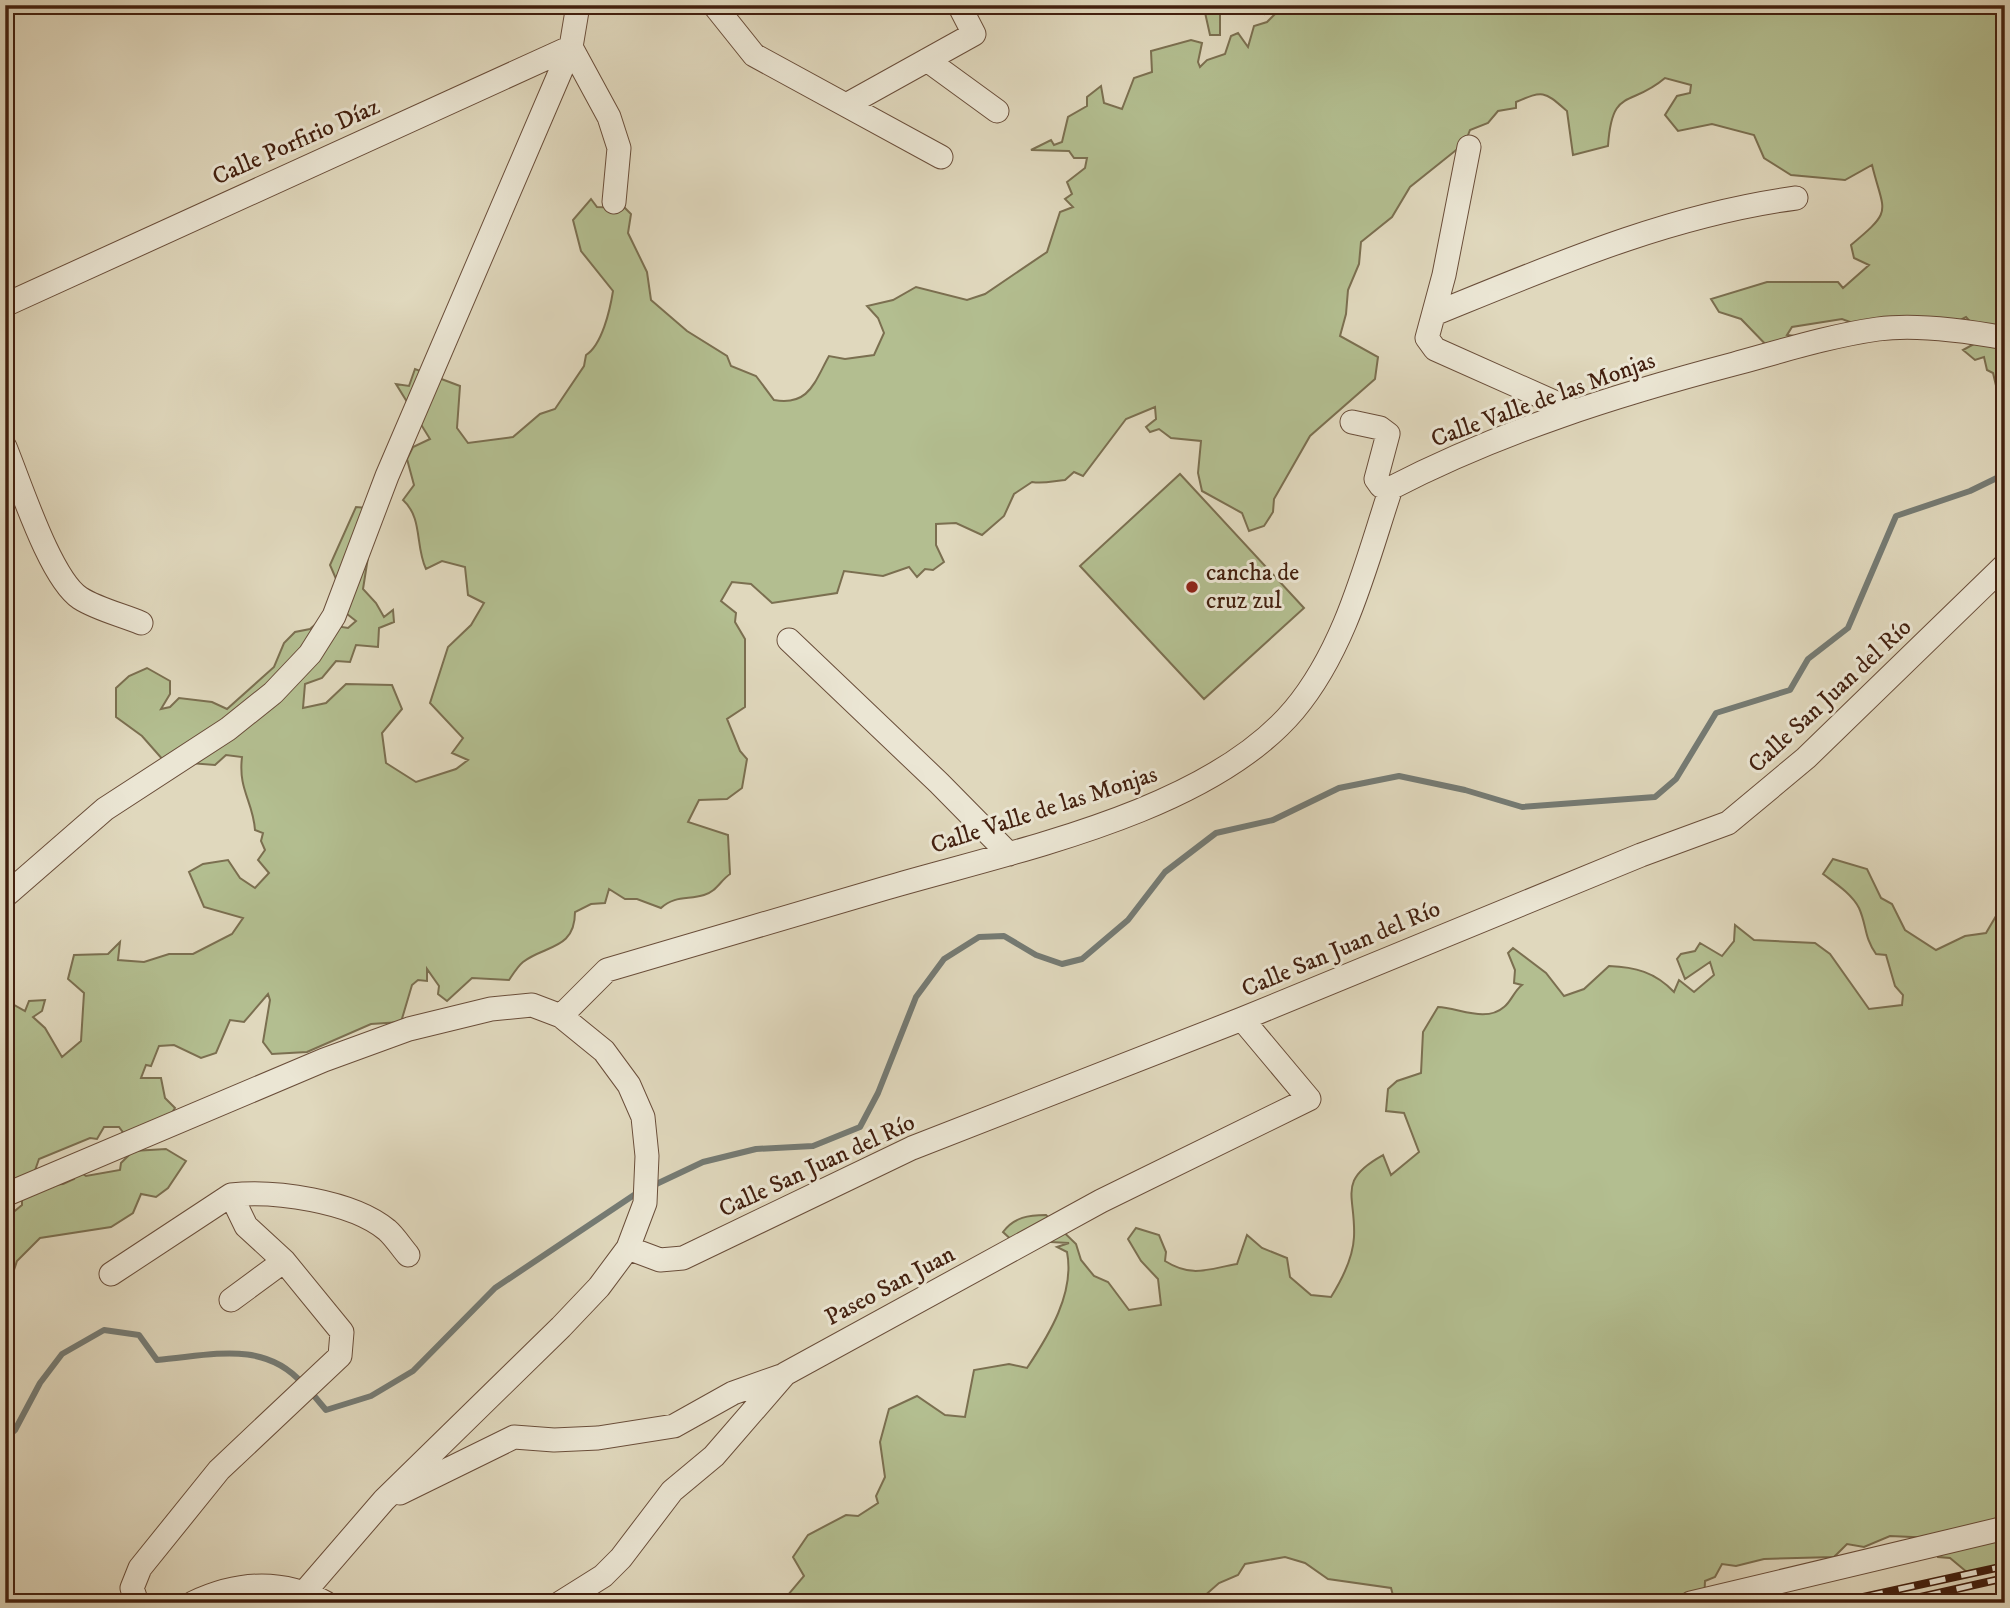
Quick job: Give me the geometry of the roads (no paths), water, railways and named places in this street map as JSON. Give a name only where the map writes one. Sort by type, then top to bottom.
[{"type":"street","points":[[5,896],[105,809],[228,729],[273,693],[310,654],[334,616],[387,476],[571,47],[578,5]]},
{"type":"street","points":[[714,5],[754,55],[941,157]]},
{"type":"street","points":[[848,104],[974,34],[959,5]]},
{"type":"street","points":[[571,47],[599,96],[619,148],[614,201]]},
{"type":"street","name":"Calle Porfirio Díaz","points":[[5,305],[571,47]]},
{"type":"street","points":[[927,60],[996,111]]},
{"type":"street","points":[[1469,147],[1427,338],[1435,349],[1574,411]]},
{"type":"street","points":[[1434,314],[1663,226],[1754,203],[1796,198]]},
{"type":"street","name":"Calle Valle de las Monjas","points":[[561,1016],[607,970],[1009,854],[1160,802],[1223,768],[1266,738],[1295,709],[1338,642],[1391,488],[1479,445],[1574,411],[1821,341],[1881,329],[1970,331],[2005,338]]},
{"type":"street","points":[[1352,422],[1380,428],[1388,434],[1376,479],[1381,486],[1391,488]]},
{"type":"street","points":[[5,447],[52,560],[65,583],[80,598],[141,623]]},
{"type":"street","name":"Calle San Juan del Río","points":[[628,1248],[660,1260],[683,1258],[912,1148],[1242,1019],[1439,936],[1728,823],[1806,758],[2005,565]]},
{"type":"street","points":[[789,640],[1009,854]]},
{"type":"street","points":[[5,1195],[324,1060],[408,1029],[505,1007],[532,1005],[561,1016],[604,1051],[629,1084],[643,1117],[647,1156],[645,1203],[628,1248],[599,1287],[384,1500],[300,1597]]},
{"type":"street","name":"Paseo San Juan","points":[[561,1603],[603,1576],[621,1558],[672,1491],[714,1456],[785,1374],[1101,1201],[1309,1099],[1242,1019]]},
{"type":"street","points":[[111,1274],[231,1195],[261,1191],[365,1216],[387,1231],[408,1255]]},
{"type":"street","points":[[137,1603],[132,1588],[139,1568],[219,1470],[340,1356],[342,1332],[284,1262],[246,1226],[231,1195]]},
{"type":"street","points":[[231,1300],[284,1262]]},
{"type":"street","points":[[384,1500],[514,1437],[554,1440],[598,1438],[674,1426],[733,1393],[785,1374]]},
{"type":"street","points":[[1691,1603],[2005,1528]]},
{"type":"street","points":[[193,1603],[219,1590],[247,1584],[326,1603]]},
{"type":"waterway","points":[[650,1187],[703,1162],[756,1149],[813,1146],[860,1127],[878,1093],[916,997],[944,959],[979,937],[1004,936],[1036,955],[1062,964],[1082,959],[1128,920],[1165,872],[1216,833],[1273,820],[1339,788],[1399,776],[1465,790],[1522,807],[1655,797],[1676,779],[1716,713],[1790,690],[1808,659],[1848,628],[1896,516],[1970,491],[2005,474]]},
{"type":"waterway","points":[[310,1391],[326,1410],[371,1396],[413,1371],[495,1288],[640,1191]]},
{"type":"waterway","points":[[5,1439],[15,1430],[40,1383],[62,1354],[104,1330],[139,1335],[157,1360],[215,1354],[253,1355],[287,1369],[302,1383]]},
{"type":"railway","points":[[1836,1603],[2005,1566]]},
{"type":"railway","points":[[1894,1603],[2005,1578]]},
{"type":"place","name":"cancha de cruz zul","points":[[1192,587]]}]
